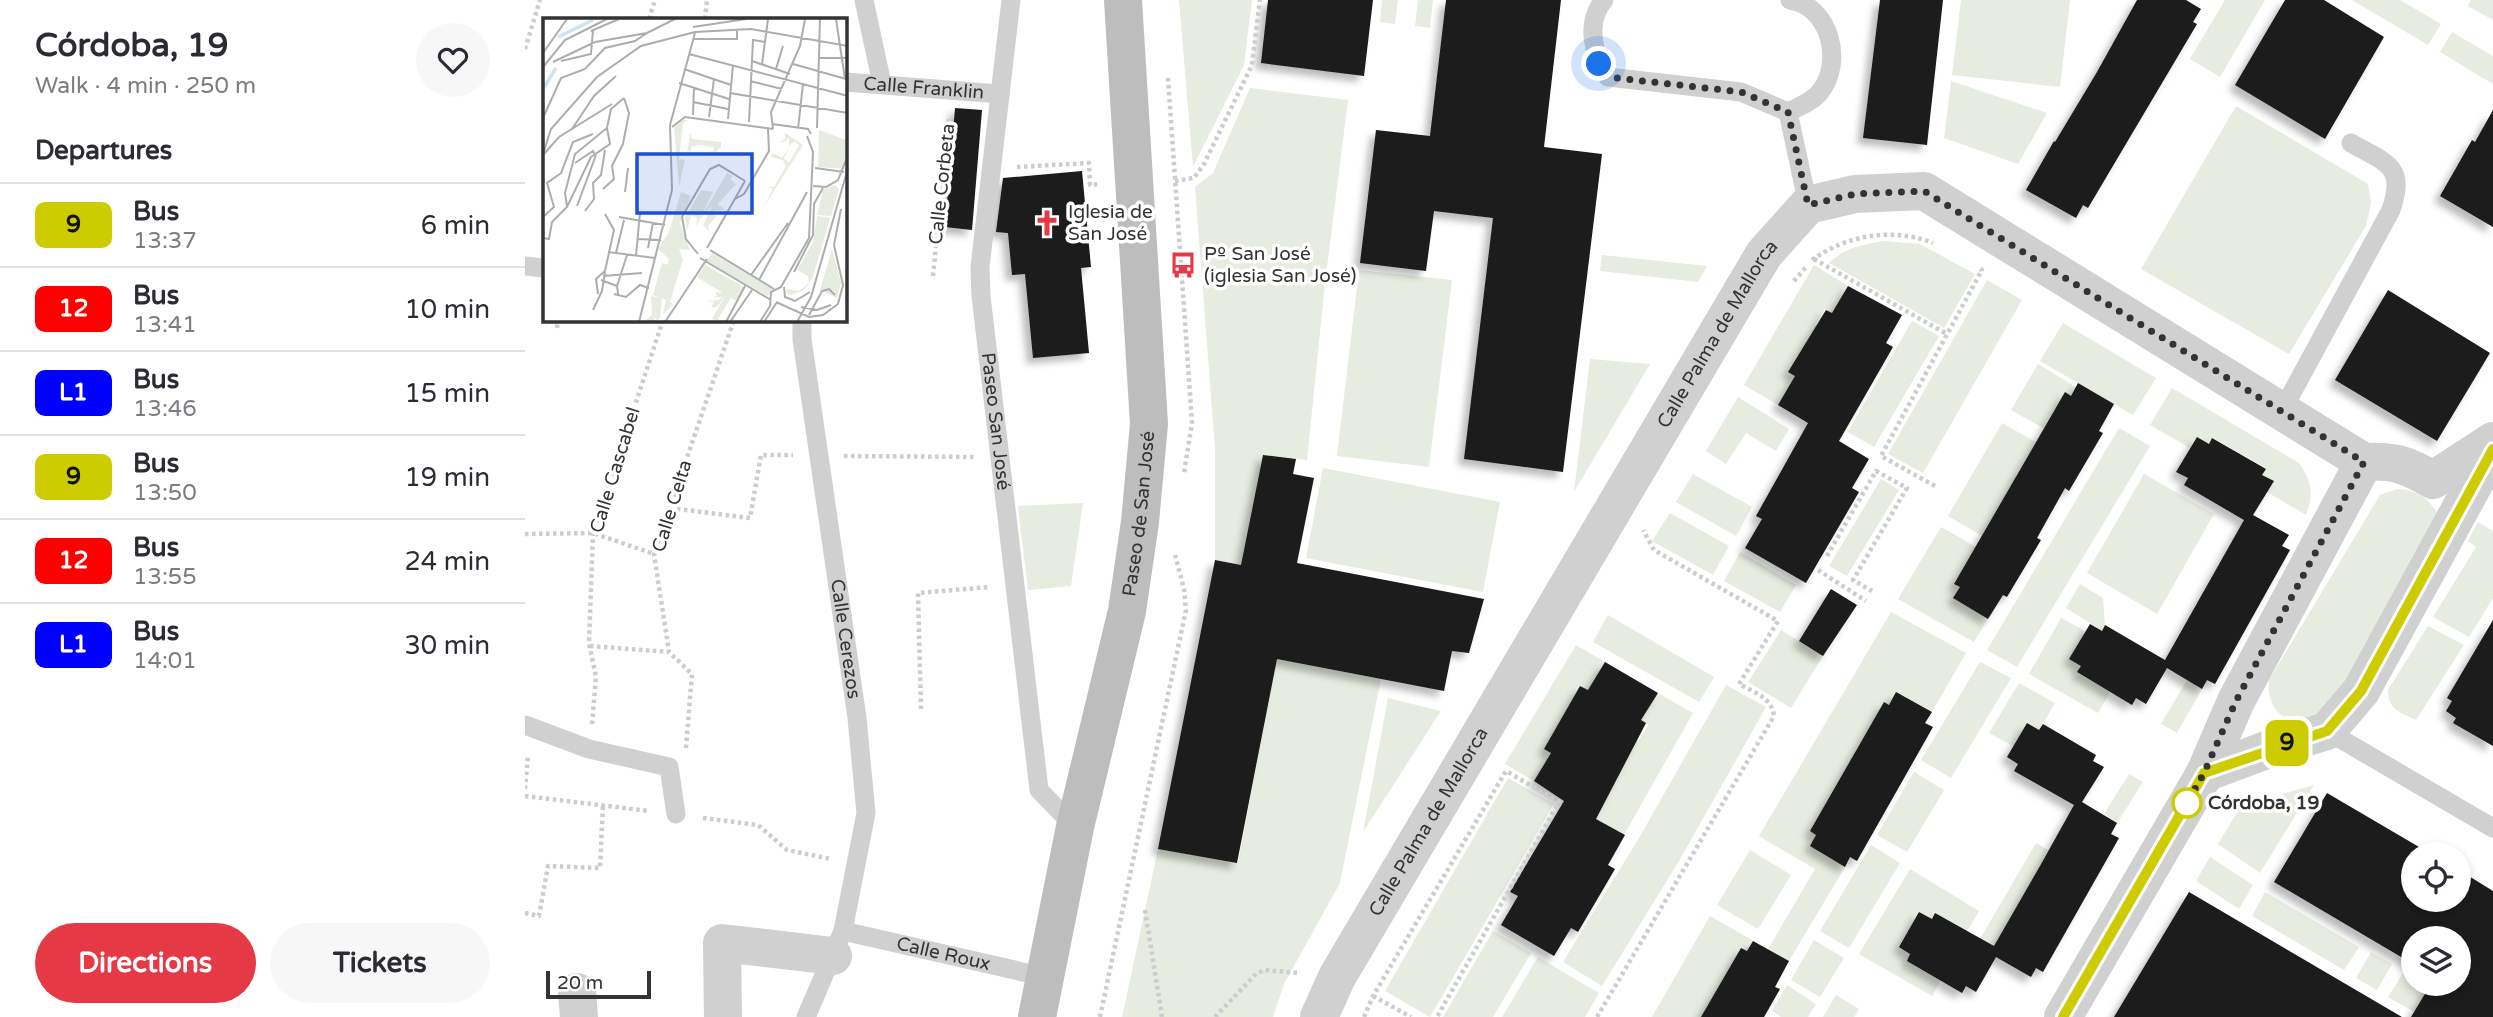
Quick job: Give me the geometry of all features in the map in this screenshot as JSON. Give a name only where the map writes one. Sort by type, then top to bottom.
[{"type":"street","name":"Paseo de San José","points":[[1037,1017],[1075,827],[1127,611],[1140,522],[1149,424],[1123,0]]},
{"type":"street","points":[[1808,205],[1855,194],[1924,191],[2364,462],[2384,461],[2406,465],[2433,480],[2447,495],[2457,515]]},
{"type":"street","name":"Calle Palma de Mallorca","points":[[1319,1017],[1337,977],[1764,254],[1808,205]]},
{"type":"street","points":[[2433,480],[2493,441]]},
{"type":"street","points":[[2204,773],[2327,731],[2361,691],[2493,449]]},
{"type":"street","points":[[2063,1017],[2204,773],[2236,701],[2364,462]]},
{"type":"street","points":[[723,1017],[722,943],[838,943]]},
{"type":"lane","points":[[864,0],[882,84]]},
{"type":"lane","name":"Paseo San José","points":[[1011,0],[981,267],[981,296],[1039,790],[1075,827]]},
{"type":"lane","points":[[1604,0],[1594,20],[1592,41],[1599,64],[1608,77],[1741,92],[1788,112],[1810,102],[1822,90],[1830,73],[1832,47],[1823,22],[1802,2],[1790,0]]},
{"type":"lane","name":"Calle Franklin","points":[[847,82],[1000,94]]},
{"type":"lane","points":[[1788,112],[1808,205]]},
{"type":"lane","points":[[2282,411],[2391,210],[2396,195],[2398,184],[2395,173],[2384,162],[2351,142]]},
{"type":"lane","points":[[525,266],[543,268]]},
{"type":"lane","name":"Calle Cerezos","points":[[802,322],[802,339],[857,718],[866,813],[838,943],[806,1017]]},
{"type":"lane","points":[[525,725],[589,749],[669,766],[676,814]]},
{"type":"lane","points":[[2327,731],[2493,828]]},
{"type":"lane","name":"Calle Roux","points":[[838,943],[1045,977]]},
{"type":"path","points":[[525,50],[540,0]]},
{"type":"path","points":[[649,18],[655,0]]},
{"type":"path","points":[[705,18],[707,0]]},
{"type":"path","points":[[1168,181],[1194,178],[1204,164],[1252,65],[1260,0]]},
{"type":"path","name":"Calle Corbeta","points":[[933,276],[951,91]]},
{"type":"path","points":[[992,168],[1089,163],[1090,185],[1100,184]]},
{"type":"path","points":[[1791,285],[1813,258],[1844,242],[1871,236],[1898,235],[1921,238],[1943,247]]},
{"type":"path","points":[[1813,258],[1947,334]]},
{"type":"path","points":[[1935,486],[1881,456],[1982,270],[1972,263]]},
{"type":"path","points":[[557,328],[558,322]]},
{"type":"path","name":"Calle Cascabel","points":[[589,749],[596,677],[590,646],[593,533],[662,322]]},
{"type":"path","name":"Calle Celta","points":[[669,652],[654,554],[733,322]]},
{"type":"path","points":[[1827,556],[1876,471],[1907,488],[1853,580],[1872,591]]},
{"type":"path","points":[[1597,1017],[1775,716],[1773,707],[1767,700],[1739,684],[1778,621],[1654,550],[1643,533],[1643,526]]},
{"type":"path","points":[[525,534],[593,533],[654,554]]},
{"type":"path","points":[[1818,570],[1866,601]]},
{"type":"path","points":[[921,709],[918,593],[1015,585]]},
{"type":"path","points":[[590,646],[669,652],[692,674],[686,748],[669,766]]},
{"type":"path","points":[[1364,1017],[1373,996],[1506,771],[1559,802],[1437,1017]]},
{"type":"path","points":[[525,913],[539,916],[548,866],[600,868],[603,805]]},
{"type":"path","points":[[1145,910],[1162,1017]]},
{"type":"shaded area","points":[[1179,0],[1252,0],[1244,65],[1193,167]]},
{"type":"shaded area","points":[[1382,0],[1398,0],[1395,24],[1380,22]]},
{"type":"shaded area","points":[[1418,0],[1433,0],[1430,28],[1415,26]]},
{"type":"shaded area","points":[[1961,0],[2070,0],[2060,87],[1952,75]]},
{"type":"shaded area","points":[[2225,0],[2265,0],[2220,77],[2190,59]]},
{"type":"shaded area","points":[[2352,0],[2400,0],[2441,24],[2428,45]]},
{"type":"shaded area","points":[[2471,0],[2493,0],[2493,20],[2468,6]]},
{"type":"shaded area","points":[[2452,32],[2493,56],[2493,84],[2440,52]]},
{"type":"shaded area","points":[[1951,81],[2047,113],[2018,164],[1944,138]]},
{"type":"shaded area","points":[[1250,88],[1348,100],[1325,283],[1307,460],[1263,455],[1241,565],[1215,560],[1215,449],[1195,187],[1213,173]]},
{"type":"shaded area","points":[[2236,106],[2368,184],[2371,203],[2366,226],[2289,354],[2141,269]]},
{"type":"shaded area","points":[[1883,241],[1920,244],[1975,274],[1944,328],[1829,263],[1847,251]]},
{"type":"shaded area","points":[[1602,255],[1707,266],[1698,282],[1600,271]]},
{"type":"shaded area","points":[[1814,265],[1848,286],[1832,313],[1825,309],[1815,325],[1820,328],[1803,357],[1798,355],[1788,371],[1795,376],[1778,405],[1744,385]]},
{"type":"shaded area","points":[[1359,270],[1452,280],[1429,467],[1337,456]]},
{"type":"shaded area","points":[[1987,280],[2022,300],[1923,473],[1888,454]]},
{"type":"shaded area","points":[[1912,321],[1939,336],[1874,447],[1848,432]]},
{"type":"shaded area","points":[[2063,323],[2156,378],[2133,415],[2040,361]]},
{"type":"shaded area","points":[[1590,359],[1650,364],[1574,492]]},
{"type":"shaded area","points":[[2038,364],[2076,387],[2071,396],[2065,393],[2043,428],[2011,410]]},
{"type":"shaded area","points":[[2172,388],[2299,463],[2310,488],[2306,515],[2267,492],[2273,482],[2262,475],[2266,468],[2213,438],[2209,444],[2197,437],[2190,448],[2150,425]]},
{"type":"shaded area","points":[[1738,397],[1789,429],[1776,451],[1746,433],[1726,464],[1706,451]]},
{"type":"shaded area","points":[[2002,423],[2036,442],[2016,475],[2021,479],[2003,499],[1982,536],[1948,516]]},
{"type":"shaded area","points":[[2119,428],[2150,446],[2017,667],[1987,650]]},
{"type":"shaded area","points":[[1323,468],[1500,502],[1483,592],[1306,558]]},
{"type":"shaded area","points":[[1693,474],[1752,507],[1736,536],[1676,502]]},
{"type":"shaded area","points":[[2144,474],[2214,514],[2157,614],[2087,573]]},
{"type":"shaded area","points":[[1881,479],[1899,490],[1847,576],[1829,566]]},
{"type":"shaded area","points":[[2397,489],[2420,495],[2437,513],[2336,712],[2292,723],[2273,706],[2269,694],[2269,680],[2380,495]]},
{"type":"shaded area","points":[[1083,503],[1071,586],[1028,590],[1018,506]]},
{"type":"shaded area","points":[[1670,513],[1729,546],[1713,575],[1652,541]]},
{"type":"shaded area","points":[[2478,522],[2493,531],[2493,598],[2469,637],[2433,617],[2476,547],[2468,541]]},
{"type":"shaded area","points":[[1941,527],[1976,547],[1954,583],[1960,587],[1953,598],[1988,619],[1974,642],[1898,599]]},
{"type":"shaded area","points":[[1740,552],[1796,585],[1780,612],[1724,581]]},
{"type":"shaded area","points":[[2080,584],[2103,598],[2105,625],[2102,631],[2066,608]]},
{"type":"shaded area","points":[[1891,612],[1966,653],[1932,712],[1896,692],[1889,705],[1884,703],[1854,754],[1859,758],[1810,846],[1845,867],[1789,961],[1768,949],[1815,869],[1759,836]]},
{"type":"shaded area","points":[[1608,615],[1714,677],[1699,702],[1593,642]]},
{"type":"shaded area","points":[[2061,618],[2085,631],[2070,659],[2081,666],[2077,673],[2110,692],[2098,713],[2029,674]]},
{"type":"shaded area","points":[[2428,626],[2464,645],[2416,720],[2393,706],[2388,690]]},
{"type":"shaded area","points":[[1781,630],[1823,656],[1791,708],[1748,682]]},
{"type":"shaded area","points":[[1576,645],[1605,662],[1588,690],[1580,686],[1544,749],[1551,753],[1534,781],[1505,764]]},
{"type":"shaded area","points":[[1277,659],[1381,679],[1340,883],[1284,984],[1273,1017],[1122,1017],[1158,849],[1238,863]]},
{"type":"shaded area","points":[[1980,662],[2011,678],[1951,778],[1921,760]]},
{"type":"shaded area","points":[[2187,680],[2202,689],[2177,733],[2161,724]]},
{"type":"shaded area","points":[[2019,683],[2055,703],[2039,730],[2027,723],[2013,746],[1989,733]]},
{"type":"shaded area","points":[[1726,685],[1766,707],[1679,861],[1602,986],[1563,962],[1639,838]]},
{"type":"shaded area","points":[[1658,693],[1693,713],[1624,835],[1588,814],[1612,787],[1634,739],[1639,741],[1648,725],[1641,720]]},
{"type":"shaded area","points":[[1388,698],[1441,711],[1363,832]]},
{"type":"shaded area","points":[[1914,772],[1944,790],[1907,852],[1877,835]]},
{"type":"shaded area","points":[[2129,774],[2143,782],[2117,823],[2104,814]]},
{"type":"shaded area","points":[[1508,778],[1554,804],[1430,1017],[1385,991]]},
{"type":"shaded area","points":[[2314,785],[2260,873],[2218,844],[2241,806]]},
{"type":"shaded area","points":[[2036,843],[2048,850],[2040,866],[2045,869],[1996,957],[1980,939]]},
{"type":"shaded area","points":[[1871,845],[1900,863],[1849,948],[1820,931]]},
{"type":"shaded area","points":[[1750,850],[1791,875],[1758,929],[1717,905]]},
{"type":"shaded area","points":[[2210,857],[2253,885],[2239,909],[2196,881]]},
{"type":"shaded area","points":[[1910,869],[1979,911],[1967,932],[1935,914],[1932,919],[1919,912],[1899,946],[1910,954],[1907,961],[1941,980],[1932,996],[1859,954]]},
{"type":"shaded area","points":[[2265,892],[2359,947],[2344,970],[2252,916]]},
{"type":"shaded area","points":[[1710,916],[1754,941],[1747,951],[1741,948],[1701,1017],[1652,1017]]},
{"type":"shaded area","points":[[1493,931],[1531,953],[1493,1017],[1443,1017]]},
{"type":"shaded area","points":[[1814,940],[1844,958],[1820,997],[1791,980]]},
{"type":"shaded area","points":[[2371,952],[2392,964],[2377,990],[2356,978]]},
{"type":"shaded area","points":[[1538,957],[1599,993],[1585,1017],[1502,1017]]},
{"type":"shaded area","points":[[2401,976],[2401,996],[2441,996],[2478,1017],[2423,1017],[2388,997]]},
{"type":"shaded area","points":[[1787,985],[1816,1004],[1808,1017],[1781,1017],[1772,1011]]},
{"type":"shaded area","points":[[1836,995],[1859,1009],[1854,1017],[1823,1017]]},
{"type":"building","points":[[1268,0],[1373,0],[1364,76],[1261,63]]},
{"type":"building","points":[[1446,0],[1561,0],[1544,147],[1602,154],[1563,472],[1464,459],[1493,218],[1434,211],[1426,271],[1360,263],[1376,130],[1430,136]]},
{"type":"building","points":[[1880,0],[1943,0],[1927,145],[1863,138]]},
{"type":"building","points":[[2137,0],[2186,0],[2201,9],[2193,22],[2197,24],[2088,208],[2083,205],[2076,218],[2026,190]]},
{"type":"building","points":[[2285,0],[2324,0],[2384,37],[2325,139],[2235,85]]},
{"type":"building","points":[[955,108],[982,110],[972,230],[945,227]]},
{"type":"building","points":[[2493,110],[2493,227],[2440,196],[2472,140],[2475,142]]},
{"type":"building","name":"Iglesia de San José","points":[[1082,171],[1091,267],[1081,268],[1089,353],[1033,358],[1025,274],[1012,275],[1008,233],[996,232],[1003,178]]},
{"type":"building","points":[[1848,286],[1902,315],[1886,343],[1893,347],[1839,441],[1869,459],[1852,488],[1859,492],[1806,583],[1745,548],[1762,519],[1756,516],[1808,423],[1778,405],[1795,376],[1788,372],[1826,310],[1832,313]]},
{"type":"building","points":[[2388,290],[2490,353],[2437,441],[2335,380]]},
{"type":"building","points":[[2078,383],[2114,404],[2099,431],[2103,433],[2069,491],[2065,488],[2037,538],[2041,540],[2007,597],[2003,595],[1988,619],[1953,598],[1960,587],[1954,584],[2065,392],[2071,396]]},
{"type":"building","points":[[2197,437],[2209,444],[2212,438],[2266,469],[2262,475],[2274,481],[2253,515],[2289,535],[2282,546],[2290,550],[2215,684],[2207,680],[2202,689],[2167,668],[2146,704],[2136,698],[2132,705],[2077,672],[2081,666],[2069,659],[2090,624],[2102,631],[2105,625],[2165,660],[2244,520],[2184,485],[2188,478],[2176,472]]},
{"type":"building","points":[[1263,455],[1296,459],[1293,474],[1314,478],[1297,563],[1484,599],[1469,653],[1452,651],[1444,691],[1277,659],[1237,863],[1158,849],[1215,560],[1241,565]]},
{"type":"building","points":[[1831,589],[1857,605],[1823,656],[1799,641]]},
{"type":"building","points":[[2493,620],[2493,746],[2453,723],[2456,718],[2446,711],[2452,701],[2447,698]]},
{"type":"building","points":[[1605,662],[1658,693],[1641,720],[1646,723],[1596,819],[1625,835],[1608,865],[1615,869],[1578,932],[1571,928],[1554,956],[1501,925],[1518,896],[1510,892],[1564,801],[1534,781],[1551,753],[1544,749],[1580,686],[1588,690]]},
{"type":"building","points":[[1896,692],[1932,712],[1925,723],[1933,727],[1857,861],[1850,857],[1845,867],[1810,846],[1816,835],[1810,831],[1884,702],[1889,705]]},
{"type":"building","points":[[2027,723],[2039,730],[2043,724],[2096,755],[2093,761],[2104,767],[2082,802],[2117,823],[2111,834],[2119,838],[2043,972],[2036,968],[2031,977],[1996,957],[1976,992],[1966,986],[1962,993],[1907,961],[1910,954],[1899,947],[1919,912],[1932,919],[1935,913],[1994,946],[2040,866],[2074,805],[2014,771],[2018,764],[2007,757]]},
{"type":"building","points":[[2327,793],[2411,842],[2401,842],[2401,912],[2471,912],[2471,877],[2493,891],[2493,1017],[2411,1017],[2424,996],[2471,996],[2471,926],[2401,926],[2401,957],[2274,882]]},
{"type":"building","points":[[2189,892],[2402,1017],[2114,1017]]},
{"type":"building","points":[[1753,941],[1789,961],[1775,987],[1780,989],[1764,1017],[1701,1017],[1741,948],[1747,951]]},
{"type":"bus line","name":"9","points":[[2063,1017],[2204,773],[2327,731],[2361,691],[2493,449]]},
{"type":"place","name":"Iglesia de San José","points":[[1047,223]]},
{"type":"place","name":"Pº San José (iglesia San José)","points":[[1183,265]]},
{"type":"place","name":"Córdoba, 19","points":[[2187,803]]},
{"type":"route","points":[[1599,64],[1608,77],[1741,92],[1788,112],[1808,205],[1855,194],[1924,191],[2364,462],[2236,701],[2204,773],[2187,803]]}]
